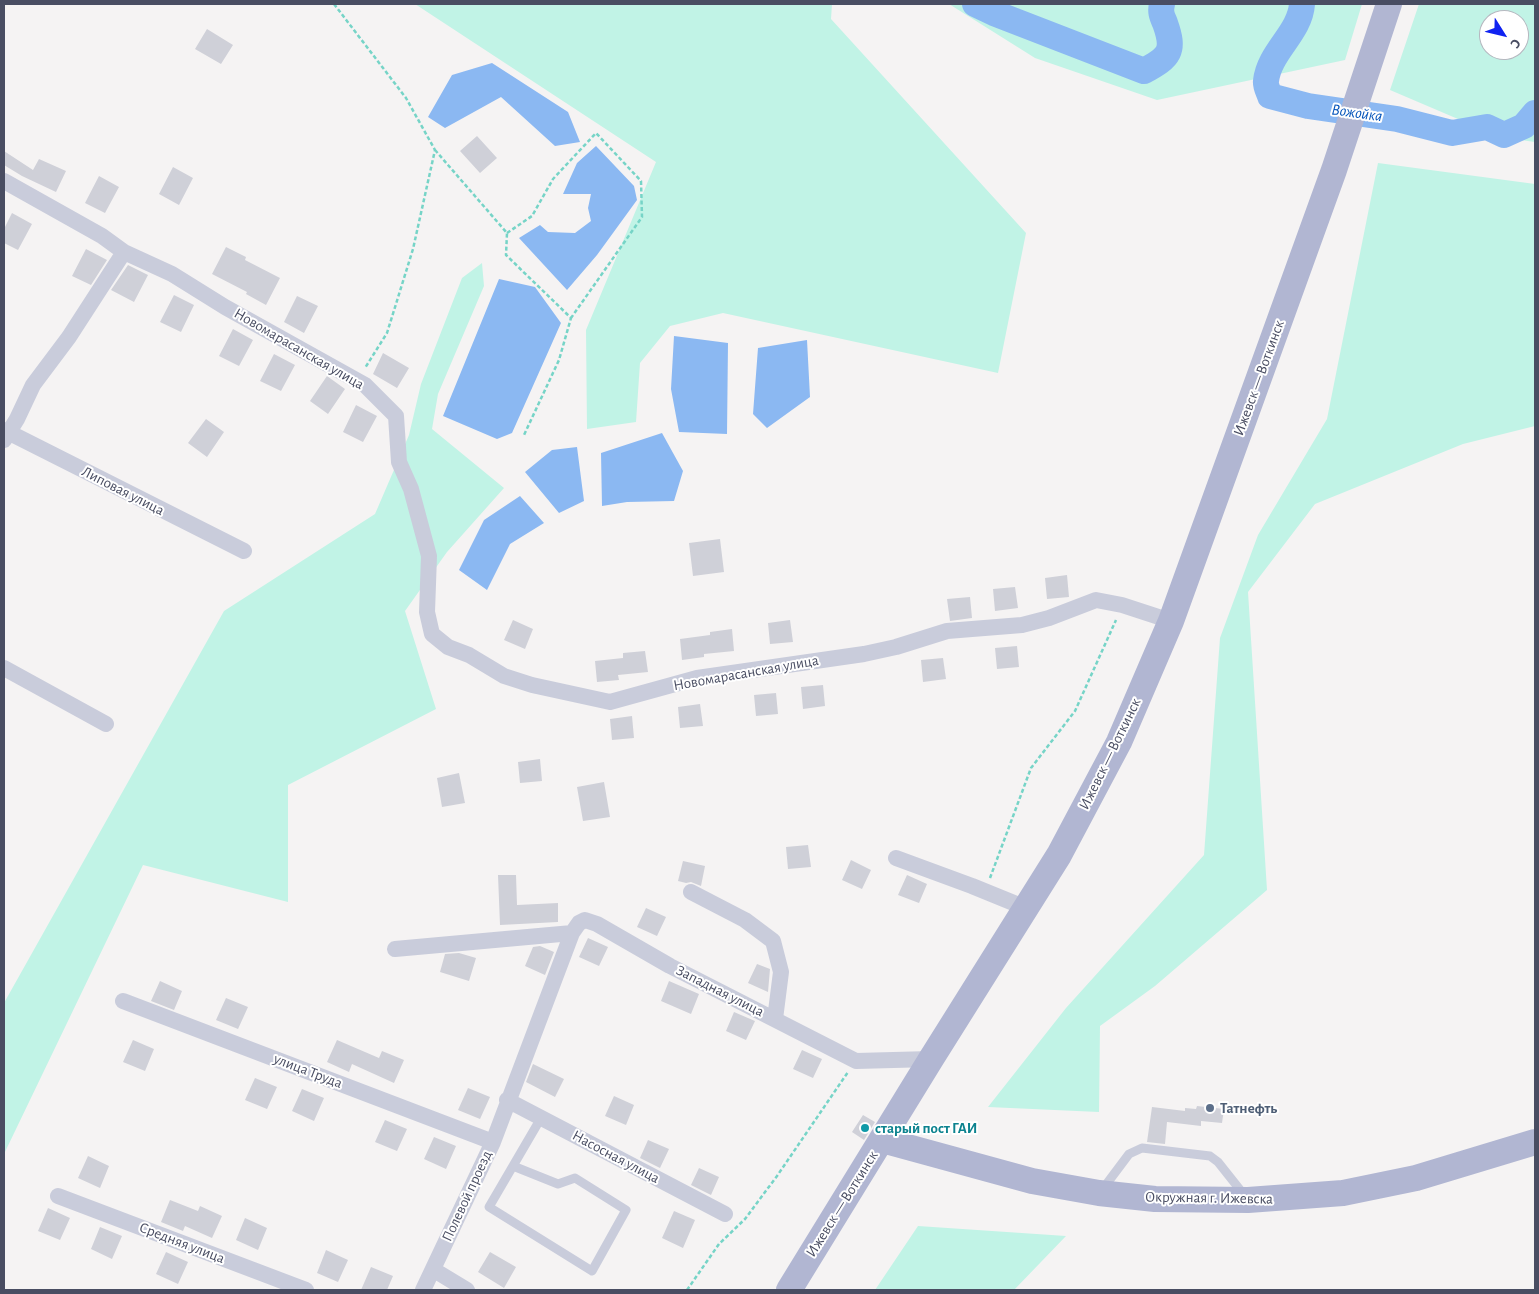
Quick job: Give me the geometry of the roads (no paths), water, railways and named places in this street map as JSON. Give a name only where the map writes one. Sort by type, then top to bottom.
[{"type":"main road","name":"Ижевск — Воткинск","points":[[789,1290],[1059,855],[1118,742],[1171,621],[1334,170],[1386,13]]},
{"type":"main road","name":"Окружная г. Ижевска","points":[[882,1140],[1032,1181],[1099,1193],[1156,1200],[1248,1200],[1343,1193],[1416,1178],[1535,1142]]},
{"type":"street","name":"Новомарасанская улица","points":[[4,181],[102,236],[124,252],[172,274],[225,307],[365,385],[396,416],[400,462],[411,489],[429,556],[427,612],[432,634],[448,647],[469,655],[504,676],[532,685],[610,702],[697,678],[864,654],[896,647],[947,631],[1022,625],[1049,618],[1096,600],[1122,605],[1171,621]]},
{"type":"street","points":[[5,434],[33,385],[69,338],[124,252]]},
{"type":"street","name":"Липовая улица","points":[[5,434],[244,551]]},
{"type":"street","points":[[4,668],[106,724]]},
{"type":"street","points":[[896,858],[1026,908]]},
{"type":"street","points":[[691,892],[745,920],[773,941],[781,972],[775,1019]]},
{"type":"street","name":"Западная улица","points":[[572,933],[579,923],[586,920],[597,924],[670,966],[856,1061],[931,1059]]},
{"type":"street","points":[[395,949],[572,933]]},
{"type":"street","name":"Полевой проезд","points":[[423,1290],[493,1142],[507,1100],[572,933]]},
{"type":"street","name":"улица Труда","points":[[123,1001],[493,1142]]},
{"type":"street","name":"Насосная улица","points":[[507,1100],[725,1214]]},
{"type":"street","name":"Средняя улица","points":[[58,1196],[306,1290]]},
{"type":"street","points":[[434,1270],[467,1290]]},
{"type":"lane","points":[[513,1166],[558,1184],[575,1178],[626,1210],[592,1271],[488,1207],[540,1118]]},
{"type":"lane","points":[[1099,1193],[1129,1154],[1142,1148],[1210,1156],[1218,1162],[1248,1200]]},
{"type":"water","points":[[492,63],[568,112],[580,142],[555,146],[501,97],[445,128],[428,117],[452,75]]},
{"type":"water","points":[[596,146],[634,186],[637,200],[597,255],[567,290],[519,238],[540,225],[548,232],[575,233],[591,221],[588,208],[591,194],[563,194],[577,163]]},
{"type":"water","points":[[499,279],[535,287],[561,323],[512,433],[497,439],[443,416]]},
{"type":"water","points":[[674,336],[728,343],[727,434],[679,432],[671,389]]},
{"type":"water","points":[[807,340],[810,397],[767,428],[753,414],[758,348]]},
{"type":"water","points":[[662,433],[683,471],[674,501],[627,502],[602,506],[601,453]]},
{"type":"water","points":[[577,447],[584,501],[559,513],[525,472],[552,450]]},
{"type":"water","points":[[520,496],[544,523],[510,544],[487,590],[459,570],[484,520]]},
{"type":"waterway","name":"Вожойка","points":[[975,4],[1144,71],[1160,62],[1170,47],[1170,40],[1161,9],[1162,4]]},
{"type":"waterway","name":"Вожойка","points":[[1302,4],[1296,24],[1268,71],[1266,83],[1270,96],[1308,106],[1397,119],[1452,133],[1487,127],[1504,135],[1524,126],[1535,113]]},
{"type":"place","name":"Татнефть","points":[[1210,1108]]},
{"type":"place","name":"старый пост ГАИ","points":[[865,1128]]}]
